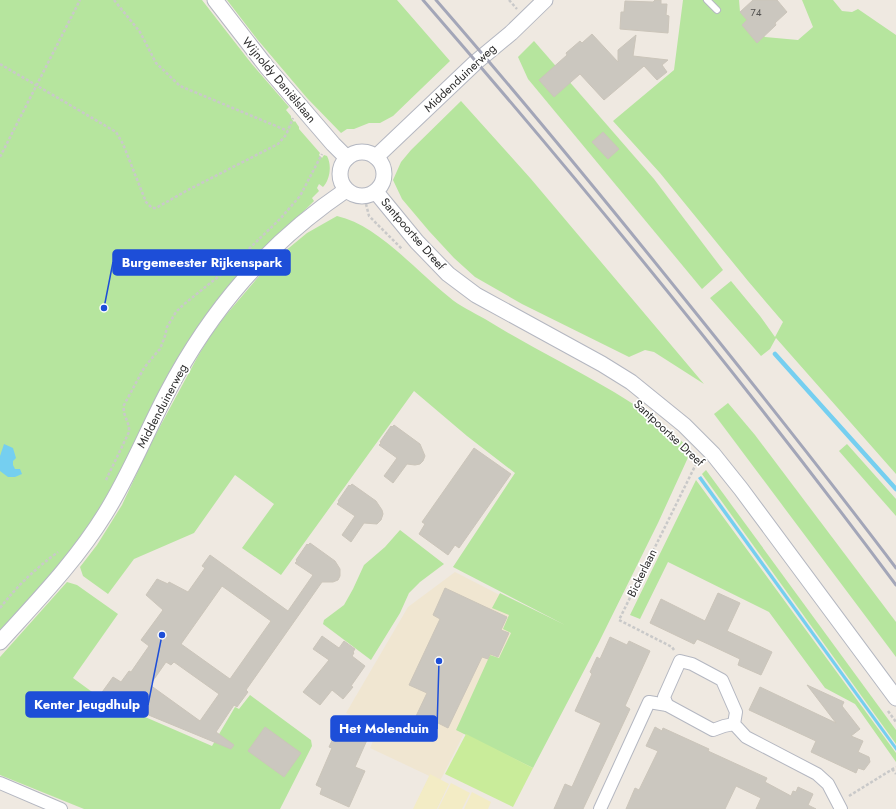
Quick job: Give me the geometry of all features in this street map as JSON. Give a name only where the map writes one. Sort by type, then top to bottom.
[{"type":"street","name":"Wijnoldy Daniëlslaan","points":[[215,0],[266,66],[333,144],[347,158]]},
{"type":"street","name":"Middenduinerweg","points":[[376,157],[474,64],[545,0]]},
{"type":"street","points":[[361,152],[369,153],[376,157],[384,168],[381,186],[370,194],[357,196],[346,190],[340,174],[342,165],[347,158],[361,152]]},
{"type":"street","name":"Middenduinerweg","points":[[0,642],[66,569],[102,519],[182,367],[228,298],[289,233],[346,190]]},
{"type":"street","name":"Santpoortse Dreef","points":[[370,194],[448,274],[476,295],[602,364],[631,382],[684,425],[713,454],[741,489],[892,703]]},
{"type":"street","points":[[667,705],[664,697],[680,661],[692,664],[722,680],[736,712],[734,724]]},
{"type":"street","points":[[600,809],[649,702],[667,705],[713,730],[734,724]]},
{"type":"street","points":[[734,724],[746,737],[817,774],[828,784],[840,806]]},
{"type":"street","points":[[0,783],[61,809]]},
{"type":"lane","points":[[707,0],[717,10]]},
{"type":"path","points":[[0,157],[80,0]]},
{"type":"path","points":[[114,0],[140,32],[156,63],[180,86],[288,131]]},
{"type":"path","points":[[510,0],[518,10]]},
{"type":"path","points":[[0,64],[116,132],[123,144],[146,202],[152,208],[156,208],[278,144],[286,136],[293,116]]},
{"type":"path","name":"Santpoortse Dreef","points":[[370,194],[369,216],[405,252]]},
{"type":"path","name":"Santpoortse Dreef","points":[[699,458],[703,464]]},
{"type":"path","name":"Bickerlaan","points":[[680,661],[672,647],[619,620],[699,458]]},
{"type":"path","points":[[892,703],[896,722]]},
{"type":"path","points":[[840,806],[896,767]]},
{"type":"path","points":[[892,769],[896,774]]},
{"type":"shaded area","points":[[455,572],[527,609],[440,781],[370,748],[379,727],[346,713],[408,607]]},
{"type":"green space","points":[[0,0],[202,0],[251,63],[289,107],[286,110],[291,118],[320,153],[319,155],[322,158],[324,155],[327,156],[330,168],[329,176],[325,184],[323,187],[319,184],[317,188],[319,191],[312,198],[314,201],[242,273],[115,487],[74,550],[0,635]]},
{"type":"green space","points":[[227,0],[397,0],[450,61],[393,116],[380,123],[369,123],[354,129],[347,129],[341,133],[307,98],[257,39]]},
{"type":"green space","points":[[683,0],[739,0],[740,12],[765,37],[798,40],[813,27],[802,0],[833,0],[842,11],[852,12],[858,9],[896,35],[896,474],[776,338],[770,349],[761,356],[710,298],[731,281],[775,337],[783,322],[660,173],[613,121],[674,70]]},
{"type":"green space","points":[[534,41],[654,179],[723,270],[702,289],[528,79],[518,57]]},
{"type":"green space","points":[[461,101],[531,179],[704,384],[654,352],[645,350],[629,357],[522,304],[475,277],[454,258],[429,231],[402,199],[393,180],[401,162],[411,150]]},
{"type":"green space","points":[[337,216],[352,221],[382,239],[436,286],[466,309],[624,398],[664,426],[691,451],[658,523],[599,642],[533,768],[456,730],[490,655],[499,658],[511,633],[503,629],[509,615],[492,608],[500,593],[565,625],[453,567],[515,473],[467,436],[414,391],[281,575],[242,548],[274,504],[235,475],[194,533],[134,559],[108,594],[83,576],[80,567],[97,545],[122,505],[151,443],[210,336],[260,275],[284,252],[307,233]]},
{"type":"green space","points":[[728,403],[755,435],[896,622],[896,657],[714,414]]},
{"type":"green space","points":[[847,444],[896,499],[896,516],[839,451]]},
{"type":"green space","points":[[706,470],[896,730],[896,744],[702,474]]},
{"type":"green space","points":[[696,480],[896,753],[896,762],[855,704],[825,688],[769,612],[668,562],[640,619],[630,615]]},
{"type":"green space","points":[[400,530],[444,564],[420,582],[409,593],[400,613],[371,660],[323,624],[324,620],[344,605],[364,565],[385,547]]},
{"type":"green space","points":[[67,582],[77,585],[118,614],[73,678],[99,697],[212,746],[235,707],[239,709],[250,695],[311,740],[312,746],[280,809],[84,809],[0,775],[0,657]]},
{"type":"green space","points":[[466,734],[533,768],[513,807],[445,774]]},
{"type":"sand","points":[[430,774],[449,784],[437,809],[413,809]]},
{"type":"sand","points":[[451,783],[470,793],[462,809],[438,809]]},
{"type":"sand","points":[[472,792],[491,802],[488,809],[464,809]]},
{"type":"water","points":[[4,444],[13,448],[16,458],[13,461],[13,465],[15,469],[20,469],[22,474],[15,477],[8,477],[0,471],[0,456]]},
{"type":"water","points":[[701,476],[896,746],[896,751],[698,478]]},
{"type":"building","points":[[655,0],[661,0],[661,4],[667,4],[666,15],[669,16],[668,33],[620,29],[621,12],[624,12],[625,1],[653,2]]},
{"type":"building","points":[[753,0],[777,0],[787,12],[757,43],[742,25],[747,20],[740,12]]},
{"type":"building","points":[[592,34],[618,62],[618,50],[636,35],[633,56],[668,60],[662,65],[667,72],[657,80],[644,66],[604,100],[580,74],[554,97],[539,80],[567,55],[566,53],[580,41],[582,43]]},
{"type":"building","points":[[603,132],[619,149],[608,159],[592,142]]},
{"type":"building","points":[[394,425],[420,444],[425,456],[420,464],[407,464],[393,483],[384,476],[397,458],[379,445],[391,426],[392,427]]},
{"type":"building","points":[[474,448],[511,474],[459,548],[455,545],[448,555],[419,534],[425,524],[422,522]]},
{"type":"building","points":[[352,484],[376,501],[383,514],[381,520],[377,524],[364,523],[351,542],[342,535],[355,516],[337,504],[349,485],[350,486]]},
{"type":"building","points":[[310,543],[335,561],[340,569],[340,576],[338,580],[333,582],[322,582],[246,690],[248,692],[237,707],[234,705],[216,732],[234,745],[231,749],[100,695],[113,677],[121,682],[129,671],[131,672],[149,646],[141,640],[163,610],[146,595],[157,579],[168,584],[169,582],[188,592],[205,568],[202,566],[210,555],[288,611],[313,575],[295,563],[307,544],[308,545]],"holes":[[[222,586],[271,621],[230,679],[181,644]],[[166,662],[171,665],[174,662],[219,694],[200,721],[150,685]]]},
{"type":"building","points":[[445,588],[507,617],[501,630],[509,633],[498,657],[490,654],[488,659],[482,657],[448,728],[436,722],[427,739],[409,731],[427,693],[409,685],[440,619],[433,615]]},
{"type":"building","points":[[718,593],[740,603],[727,631],[772,652],[761,675],[738,665],[740,659],[708,644],[697,639],[694,644],[650,623],[661,599],[705,621]]},
{"type":"building","points":[[322,636],[339,648],[344,641],[355,649],[352,656],[365,666],[351,686],[353,687],[343,699],[332,690],[320,705],[303,692],[329,660],[313,649]]},
{"type":"building","points":[[610,637],[627,645],[629,641],[650,651],[625,706],[630,709],[583,809],[554,809],[565,784],[572,787],[601,723],[575,711],[592,674],[590,672],[597,657],[600,659]]},
{"type":"building","points":[[807,685],[844,702],[842,706],[860,729],[851,736],[863,741],[858,752],[869,757],[870,762],[864,770],[858,768],[856,773],[811,752],[816,741],[749,710],[760,687],[836,723]]},
{"type":"building","points":[[343,717],[362,726],[357,736],[367,740],[355,767],[365,771],[349,807],[320,794],[322,788],[316,785],[332,748],[329,747]]},
{"type":"building","points":[[265,727],[301,753],[284,777],[248,751]]},
{"type":"building","points":[[655,727],[662,731],[663,728],[709,749],[708,751],[767,778],[765,782],[791,796],[793,791],[796,792],[798,787],[813,794],[808,805],[816,809],[756,809],[761,798],[736,786],[725,809],[626,809],[635,788],[639,790],[658,751],[646,746]]},
{"type":"waterway","points":[[775,354],[896,489]]},
{"type":"railway","points":[[423,0],[545,143],[665,288],[782,435],[896,585]]},
{"type":"railway","points":[[436,0],[532,112],[656,264],[793,434],[896,568]]},
{"type":"place","name":"Burgemeester Rijkenspark","points":[[104,308]]},
{"type":"place","name":"Kenter Jeugdhulp","points":[[162,635]]},
{"type":"place","name":"Het Molenduin","points":[[439,661]]}]
